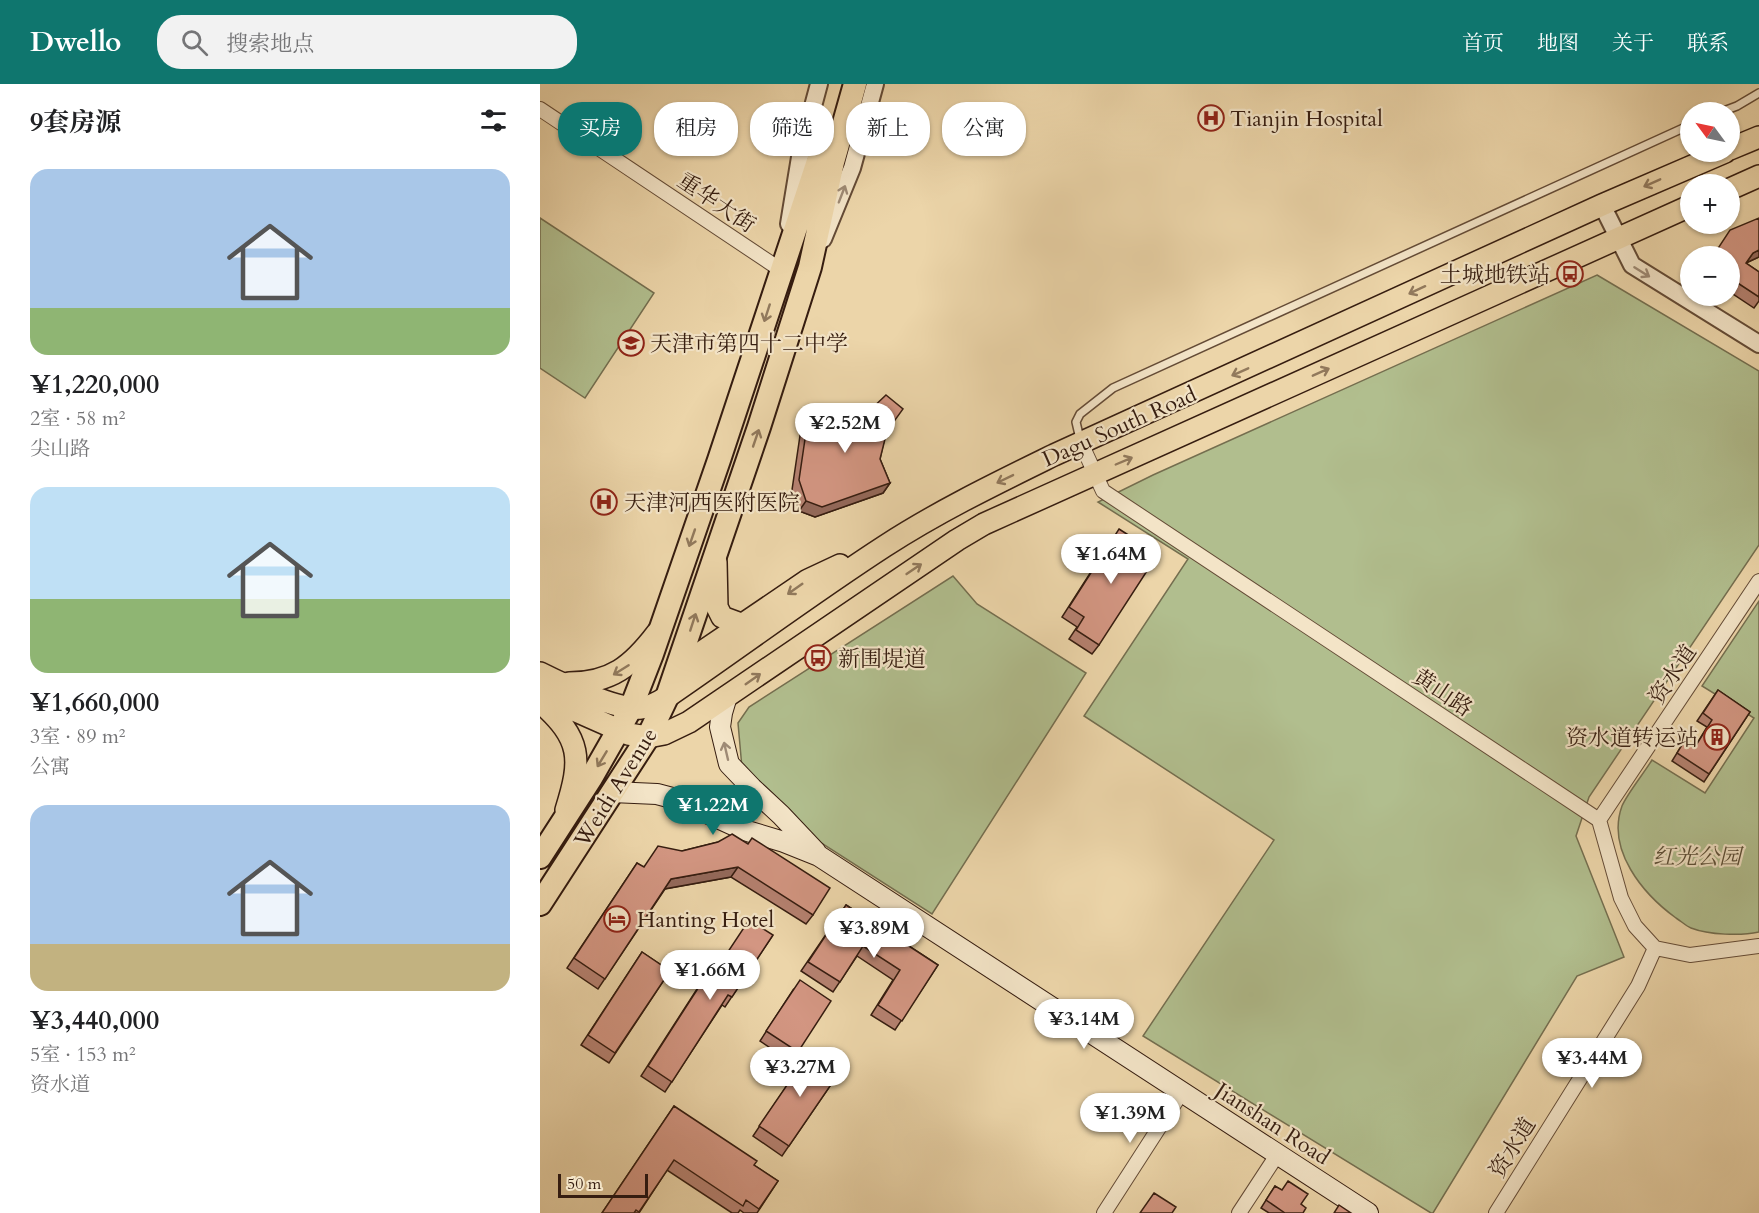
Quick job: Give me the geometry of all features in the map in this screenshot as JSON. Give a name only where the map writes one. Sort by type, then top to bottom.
[{"type":"highway","points":[[827,160],[840,84]]},
{"type":"highway","points":[[827,160],[855,84]]},
{"type":"highway","name":"Weidi Avenue","points":[[540,857],[631,708],[719,460],[783,265],[827,160]]},
{"type":"highway","name":"Weidi Avenue","points":[[540,904],[648,737],[667,698],[759,427],[810,267],[827,160]]},
{"type":"main road","points":[[1740,145],[1759,136]]},
{"type":"main road","name":"Dagu South Road","points":[[631,708],[650,706],[667,698],[885,546],[979,492],[1081,443],[1602,205],[1702,162]]},
{"type":"main road","points":[[1740,185],[1759,176]]},
{"type":"main road","name":"Dagu South Road","points":[[540,694],[619,731],[648,737],[672,731],[728,696],[957,540],[1010,512],[1680,211]]},
{"type":"main road","points":[[667,698],[685,669],[699,654],[741,624],[808,580],[885,546]]},
{"type":"main road","points":[[717,552],[717,607],[722,618],[741,624]]},
{"type":"main road","points":[[561,683],[602,680],[622,670],[642,652],[660,628]]},
{"type":"main road","points":[[540,673],[631,708]]},
{"type":"main road","points":[[728,696],[720,727],[729,764],[819,856]]},
{"type":"main road","points":[[540,702],[565,727],[575,748],[577,769],[563,821]]},
{"type":"main road","points":[[612,792],[657,794],[676,799],[744,830],[819,856]]},
{"type":"main road","name":"Jianshan Road","points":[[819,856],[1368,1213]]},
{"type":"street","points":[[783,265],[801,151],[819,84]]},
{"type":"street","points":[[810,267],[852,168],[875,84]]},
{"type":"street","name":"重华大街","points":[[540,109],[783,265]]},
{"type":"street","points":[[1602,205],[1632,266],[1759,344]]},
{"type":"street","name":"黄山路","points":[[1081,443],[1103,491],[1599,820]]},
{"type":"street","name":"资水道","points":[[1599,820],[1759,580]]},
{"type":"street","points":[[1599,820],[1621,898],[1635,926],[1655,948],[1690,955],[1759,946]]},
{"type":"street","name":"资水道","points":[[1496,1213],[1638,986],[1655,948]]},
{"type":"street","points":[[1104,1213],[1182,1092]]},
{"type":"street","points":[[1239,1213],[1277,1155]]},
{"type":"lane","points":[[1740,104],[1759,93]]},
{"type":"lane","points":[[1081,443],[1076,422],[1080,414],[1113,388],[1680,130]]},
{"type":"green space","points":[[540,218],[654,293],[585,398],[540,368]]},
{"type":"green space","points":[[1597,275],[1759,371],[1759,545],[1589,797],[1576,836],[1624,957],[1577,976],[1431,1213],[1143,1036],[1274,840],[1084,716],[1188,559],[1098,502],[1153,475]]},
{"type":"green space","points":[[953,576],[977,604],[1086,673],[932,914],[815,839],[742,768],[738,723],[749,707]]},
{"type":"green space","name":"红光公园","points":[[1759,601],[1759,932],[1734,934],[1707,932],[1691,928],[1676,918],[1651,897],[1640,884],[1623,854],[1618,822],[1624,801],[1652,760],[1705,793],[1754,718],[1702,686]]},
{"type":"building","points":[[1759,218],[1759,250],[1753,253],[1746,263],[1759,272],[1759,297],[1740,285],[1740,246],[1720,246],[1727,234],[1740,234],[1740,226]]},
{"type":"building","points":[[886,395],[903,409],[887,431],[880,459],[890,483],[822,507],[806,501],[799,480],[809,412],[840,416],[867,413]]},
{"type":"building","points":[[1119,529],[1158,554],[1099,645],[1076,630],[1084,617],[1069,607]]},
{"type":"building","name":"资水道转运站","points":[[1718,690],[1750,712],[1709,774],[1677,753],[1685,740],[1695,747],[1712,720],[1703,713]]},
{"type":"building","points":[[732,834],[748,844],[752,838],[830,888],[813,915],[738,867],[671,879],[605,979],[574,958],[637,863],[644,867],[658,846],[682,851],[718,842]]},
{"type":"building","points":[[846,905],[938,965],[902,1021],[878,1005],[900,970],[863,946],[840,982],[808,962]]},
{"type":"building","points":[[749,920],[773,935],[732,997],[728,995],[672,1082],[648,1066],[704,979],[708,982]]},
{"type":"building","points":[[642,952],[670,971],[615,1053],[588,1035]]},
{"type":"building","points":[[800,980],[831,1001],[798,1052],[766,1031]]},
{"type":"building","points":[[811,1050],[841,1070],[789,1146],[759,1126]]},
{"type":"building","points":[[674,1106],[757,1161],[754,1165],[778,1181],[759,1209],[746,1200],[743,1206],[674,1160],[639,1212],[636,1210],[634,1213],[602,1213]]},
{"type":"building","points":[[1288,1181],[1308,1194],[1301,1204],[1306,1208],[1303,1213],[1285,1213],[1266,1200],[1275,1186],[1282,1190]]},
{"type":"building","points":[[1154,1193],[1176,1207],[1172,1213],[1140,1213]]},
{"type":"building","points":[[1339,1205],[1351,1213],[1334,1213]]},
{"type":"place","name":"Tianjin Hospital","points":[[1211,118]]},
{"type":"place","name":"土城地铁站","points":[[1570,274]]},
{"type":"place","name":"天津市第四十二中学","points":[[631,343]]},
{"type":"place","name":"天津河西医附医院","points":[[604,502]]},
{"type":"place","name":"新围堤道","points":[[818,658]]},
{"type":"place","name":"资水道转运站","points":[[1717,737]]},
{"type":"place","name":"Hanting Hotel","points":[[617,919]]}]
